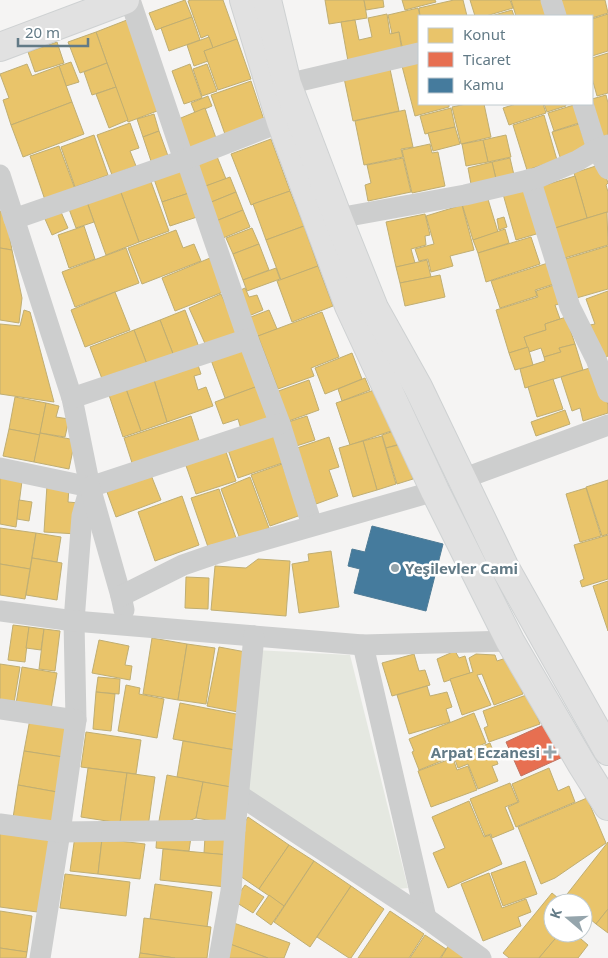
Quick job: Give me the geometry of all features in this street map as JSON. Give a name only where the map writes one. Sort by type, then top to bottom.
[{"type":"main road","points":[[0,47],[124,0]]},
{"type":"main road","points":[[244,0],[281,122],[349,306],[435,491],[510,641],[608,806]]},
{"type":"main road","points":[[267,0],[287,84],[374,308],[418,387],[504,566],[608,751]]},
{"type":"main road","points":[[278,46],[287,0]]},
{"type":"street","points":[[130,0],[184,160],[188,164],[248,339],[280,424],[312,525]]},
{"type":"street","points":[[551,0],[556,15]]},
{"type":"street","points":[[287,84],[418,53]]},
{"type":"street","points":[[583,105],[602,147],[608,169]]},
{"type":"street","points":[[14,219],[184,160],[281,122]]},
{"type":"street","points":[[338,218],[464,195],[537,178],[577,161],[602,147]]},
{"type":"street","points":[[0,175],[72,398],[90,487],[121,596],[126,625]]},
{"type":"street","points":[[530,179],[570,307],[596,359],[608,392]]},
{"type":"street","points":[[72,398],[248,339]]},
{"type":"street","points":[[0,468],[90,487],[280,424]]},
{"type":"street","points":[[462,479],[608,425]]},
{"type":"street","points":[[40,958],[76,720],[74,621],[82,516],[90,487]]},
{"type":"street","points":[[121,596],[183,565],[215,554],[435,491]]},
{"type":"street","points":[[0,611],[74,621],[363,645],[510,641]]},
{"type":"street","points":[[218,958],[231,891],[238,795],[254,636]]},
{"type":"street","points":[[363,645],[426,918]]},
{"type":"street","points":[[0,709],[76,720]]},
{"type":"street","points":[[238,795],[426,918],[481,958]]},
{"type":"street","points":[[0,824],[60,832],[235,830]]},
{"type":"shaded area","points":[[255,650],[350,655],[408,888],[396,889],[242,788]]},
{"type":"building: Konut","points":[[185,0],[192,17],[156,30],[149,13]]},
{"type":"building: Konut","points":[[223,0],[237,39],[213,48],[208,35],[201,38],[188,1]]},
{"type":"building: Konut","points":[[325,0],[364,0],[367,18],[329,24]]},
{"type":"building: Konut","points":[[364,0],[383,0],[384,7],[366,10]]},
{"type":"building: Konut","points":[[402,0],[435,0],[436,2],[405,10]]},
{"type":"building: Konut","points":[[454,0],[463,0],[467,15],[420,15],[419,8]]},
{"type":"building: Konut","points":[[470,0],[510,0],[513,8],[489,15],[475,15]]},
{"type":"building: Konut","points":[[511,0],[548,0],[552,14],[548,15],[516,15]]},
{"type":"building: Konut","points":[[552,0],[605,0],[608,13],[593,18],[593,15],[557,15]]},
{"type":"building: Konut","points":[[418,8],[420,15],[418,15],[418,47],[403,51],[399,32],[392,34],[388,15]]},
{"type":"building: Konut","points":[[512,10],[514,15],[494,15]]},
{"type":"building: Konut","points":[[387,14],[390,34],[399,32],[402,51],[348,61],[341,22],[355,20],[359,40],[372,37],[368,18]]},
{"type":"building: Konut","points":[[608,14],[608,51],[593,56],[593,19]]},
{"type":"building: Konut","points":[[192,17],[200,40],[169,51],[161,28]]},
{"type":"building: Konut","points":[[132,18],[165,108],[128,122],[96,32]]},
{"type":"building: Konut","points":[[96,32],[107,63],[80,73],[68,42]]},
{"type":"building: Konut","points":[[209,37],[213,48],[204,51],[208,61],[194,66],[187,45]]},
{"type":"building: Konut","points":[[237,39],[251,79],[218,90],[204,51]]},
{"type":"building: Konut","points":[[57,42],[64,63],[35,72],[28,52]]},
{"type":"building: Konut","points":[[608,53],[608,93],[597,96],[593,82],[593,58]]},
{"type":"building: Konut","points":[[71,62],[79,82],[66,86],[59,66]]},
{"type":"building: Konut","points":[[418,62],[418,105],[449,105],[449,107],[415,116],[402,66]]},
{"type":"building: Konut","points":[[107,63],[116,87],[92,95],[84,72]]},
{"type":"building: Konut","points":[[27,64],[32,76],[59,66],[72,102],[11,125],[3,100],[9,98],[0,74]]},
{"type":"building: Konut","points":[[190,64],[202,98],[184,104],[172,71]]},
{"type":"building: Konut","points":[[207,64],[217,91],[202,96],[193,69]]},
{"type":"building: Konut","points":[[390,69],[399,111],[353,121],[344,78]]},
{"type":"building: Konut","points":[[251,81],[265,123],[226,137],[211,95]]},
{"type":"building: Konut","points":[[116,87],[128,120],[109,128],[96,94]]},
{"type":"building: Konut","points":[[606,95],[608,103],[608,135],[598,138],[593,105],[593,99]]},
{"type":"building: Konut","points":[[208,96],[212,106],[195,113],[191,103]]},
{"type":"building: Konut","points":[[72,102],[84,134],[23,157],[11,125]]},
{"type":"building: Konut","points":[[484,105],[491,137],[461,144],[452,107]]},
{"type":"building: Konut","points":[[513,105],[543,105],[546,113],[509,125],[503,108]]},
{"type":"building: Konut","points":[[544,105],[566,106],[547,112]]},
{"type":"building: Konut","points":[[577,105],[585,121],[554,131],[548,113]]},
{"type":"building: Konut","points":[[205,108],[216,138],[187,149],[176,120]]},
{"type":"building: Konut","points":[[451,108],[455,127],[425,134],[420,116]]},
{"type":"building: Konut","points":[[405,110],[413,147],[401,149],[403,157],[364,165],[355,121]]},
{"type":"building: Konut","points":[[154,114],[159,131],[143,137],[137,119]]},
{"type":"building: Konut","points":[[544,115],[557,160],[527,170],[513,125]]},
{"type":"building: Konut","points":[[130,123],[139,148],[130,151],[136,166],[112,175],[97,135]]},
{"type":"building: Konut","points":[[579,124],[588,152],[561,160],[552,132]]},
{"type":"building: Konut","points":[[455,127],[460,144],[433,151],[428,133]]},
{"type":"building: Konut","points":[[159,131],[168,156],[151,161],[143,137]]},
{"type":"building: Konut","points":[[94,135],[108,175],[75,187],[61,147]]},
{"type":"building: Konut","points":[[506,135],[511,157],[488,162],[483,140]]},
{"type":"building: Konut","points":[[271,139],[290,191],[251,205],[231,154]]},
{"type":"building: Konut","points":[[483,140],[488,162],[466,166],[462,144]]},
{"type":"building: Konut","points":[[430,144],[432,153],[438,152],[445,186],[412,193],[402,150]]},
{"type":"building: Konut","points":[[59,146],[75,189],[45,200],[30,156]]},
{"type":"building: Konut","points":[[216,154],[226,179],[203,187],[194,163]]},
{"type":"building: Konut","points":[[403,158],[411,192],[368,201],[365,185],[371,183],[367,165]]},
{"type":"building: Konut","points":[[510,158],[514,175],[496,179],[492,162]]},
{"type":"building: Konut","points":[[492,162],[496,179],[471,184],[468,168]]},
{"type":"building: Konut","points":[[602,164],[608,183],[606,185],[608,212],[587,218],[574,173]]},
{"type":"building: Konut","points":[[184,169],[192,192],[162,202],[154,179]]},
{"type":"building: Konut","points":[[575,176],[587,218],[552,229],[539,187]]},
{"type":"building: Konut","points":[[230,177],[236,192],[209,203],[203,187]]},
{"type":"building: Konut","points":[[150,179],[169,231],[139,242],[120,190]]},
{"type":"building: Konut","points":[[530,186],[543,232],[516,240],[503,194]]},
{"type":"building: Konut","points":[[120,190],[139,242],[106,255],[87,202]]},
{"type":"building: Konut","points":[[290,191],[304,226],[266,240],[253,204]]},
{"type":"building: Konut","points":[[192,192],[200,216],[170,226],[162,202]]},
{"type":"building: Konut","points":[[236,192],[243,210],[216,221],[209,203]]},
{"type":"building: Konut","points":[[487,196],[498,232],[473,240],[462,204]]},
{"type":"building: Konut","points":[[87,202],[94,222],[76,228],[69,209]]},
{"type":"building: Konut","points":[[462,205],[474,250],[450,256],[453,266],[431,272],[428,259],[419,261],[415,249],[434,244],[426,216]]},
{"type":"building: Konut","points":[[243,210],[250,227],[223,238],[216,221]]},
{"type":"building: Konut","points":[[0,211],[5,212],[12,250],[0,248]]},
{"type":"building: Konut","points":[[61,212],[68,228],[52,235],[45,219]]},
{"type":"building: Konut","points":[[607,212],[608,245],[561,259],[552,229]]},
{"type":"building: Konut","points":[[425,214],[430,235],[425,236],[426,245],[411,249],[415,263],[396,267],[386,222]]},
{"type":"building: Konut","points":[[504,217],[507,227],[499,230],[497,219]]},
{"type":"building: Konut","points":[[84,226],[95,259],[69,268],[58,235]]},
{"type":"building: Konut","points":[[304,226],[318,266],[281,280],[266,240]]},
{"type":"building: Konut","points":[[252,228],[259,244],[233,254],[226,238]]},
{"type":"building: Konut","points":[[505,229],[509,243],[478,253],[473,240]]},
{"type":"building: Konut","points":[[176,230],[183,248],[194,244],[201,261],[142,284],[128,248]]},
{"type":"building: Konut","points":[[531,237],[540,264],[486,282],[478,253]]},
{"type":"building: Konut","points":[[259,244],[269,270],[243,280],[233,254]]},
{"type":"building: Konut","points":[[608,246],[608,289],[573,299],[562,260]]},
{"type":"building: Konut","points":[[0,248],[12,250],[22,298],[19,323],[0,320]]},
{"type":"building: Konut","points":[[126,248],[139,283],[75,307],[62,272]]},
{"type":"building: Konut","points":[[210,258],[223,292],[175,311],[162,278]]},
{"type":"building: Konut","points":[[427,260],[431,277],[400,283],[396,267]]},
{"type":"building: Konut","points":[[548,263],[554,284],[535,290],[537,296],[500,308],[491,281]]},
{"type":"building: Konut","points":[[318,266],[333,306],[292,322],[277,281]]},
{"type":"building: Konut","points":[[276,268],[280,279],[247,291],[243,280]]},
{"type":"building: Konut","points":[[440,275],[445,297],[405,306],[400,283]]},
{"type":"building: Konut","points":[[557,284],[563,303],[555,305],[560,319],[545,324],[546,330],[524,337],[528,347],[509,353],[496,310],[538,297],[536,291]]},
{"type":"building: Konut","points":[[245,288],[249,297],[257,295],[263,310],[244,318],[234,293]]},
{"type":"building: Konut","points":[[608,291],[608,356],[602,359],[590,325],[595,324],[586,299]]},
{"type":"building: Konut","points":[[115,292],[130,330],[85,347],[71,310]]},
{"type":"building: Konut","points":[[221,294],[239,334],[207,348],[189,308]]},
{"type":"building: Konut","points":[[24,310],[30,312],[54,402],[0,394],[0,324],[20,326]]},
{"type":"building: Konut","points":[[185,310],[200,350],[175,359],[160,320]]},
{"type":"building: Konut","points":[[269,310],[277,329],[250,339],[243,320]]},
{"type":"building: Konut","points":[[322,312],[339,357],[311,368],[314,376],[278,389],[258,336]]},
{"type":"building: Konut","points":[[566,317],[575,344],[559,348],[561,352],[544,357],[541,348],[529,352],[524,337],[546,330],[545,324]]},
{"type":"building: Konut","points":[[160,320],[175,359],[149,370],[134,330]]},
{"type":"building: Konut","points":[[134,330],[148,367],[104,384],[90,347]]},
{"type":"building: Konut","points":[[575,344],[583,370],[525,388],[520,369],[545,361],[544,357],[561,352],[559,348]]},
{"type":"building: Konut","points":[[250,346],[264,384],[225,398],[211,360]]},
{"type":"building: Konut","points":[[528,347],[533,365],[515,370],[509,353]]},
{"type":"building: Konut","points":[[352,353],[362,379],[325,394],[315,368]]},
{"type":"building: Konut","points":[[198,365],[201,374],[194,376],[198,390],[206,387],[213,406],[167,422],[154,380]]},
{"type":"building: Konut","points":[[596,366],[608,405],[608,413],[583,421],[580,408],[572,411],[561,377]]},
{"type":"building: Konut","points":[[365,378],[370,390],[342,401],[338,389]]},
{"type":"building: Konut","points":[[553,379],[563,409],[537,417],[528,387]]},
{"type":"building: Konut","points":[[154,380],[167,422],[141,431],[126,389]]},
{"type":"building: Konut","points":[[309,380],[319,410],[283,423],[273,393]]},
{"type":"building: Konut","points":[[258,386],[269,419],[241,429],[238,419],[223,424],[215,402]]},
{"type":"building: Konut","points":[[383,387],[397,429],[350,445],[336,403]]},
{"type":"building: Konut","points":[[126,389],[141,431],[123,437],[109,395]]},
{"type":"building: Konut","points":[[15,397],[46,403],[40,435],[9,429]]},
{"type":"building: Konut","points":[[46,403],[59,406],[56,417],[69,419],[65,437],[40,433]]},
{"type":"building: Konut","points":[[565,410],[570,424],[536,436],[531,422]]},
{"type":"building: Konut","points":[[191,416],[201,447],[134,469],[124,438]]},
{"type":"building: Konut","points":[[307,416],[315,440],[290,448],[282,424]]},
{"type":"building: Konut","points":[[9,429],[40,435],[34,462],[3,456]]},
{"type":"building: Konut","points":[[400,429],[404,443],[386,448],[382,435]]},
{"type":"building: Konut","points":[[273,431],[288,461],[238,478],[227,447]]},
{"type":"building: Konut","points":[[40,433],[75,440],[69,469],[34,462]]},
{"type":"building: Konut","points":[[382,436],[396,484],[377,490],[363,441]]},
{"type":"building: Konut","points":[[329,437],[339,467],[329,470],[338,496],[316,504],[297,448]]},
{"type":"building: Konut","points":[[363,441],[377,490],[353,497],[339,448]]},
{"type":"building: Konut","points":[[402,444],[413,479],[397,484],[386,448]]},
{"type":"building: Konut","points":[[224,446],[236,481],[196,494],[184,460]]},
{"type":"building: Konut","points":[[282,464],[301,515],[270,526],[251,475]]},
{"type":"building: Konut","points":[[151,475],[161,500],[116,517],[107,492]]},
{"type":"building: Konut","points":[[250,477],[269,528],[240,539],[221,489]]},
{"type":"building: Konut","points":[[0,478],[22,481],[16,527],[0,524]]},
{"type":"building: Konut","points":[[608,480],[608,534],[602,536],[586,487]]},
{"type":"building: Konut","points":[[47,485],[69,487],[68,502],[79,503],[77,534],[44,532]]},
{"type":"building: Konut","points":[[586,488],[601,536],[580,542],[566,494]]},
{"type":"building: Konut","points":[[219,489],[236,538],[208,547],[191,498]]},
{"type":"building: Konut","points":[[182,496],[199,545],[155,561],[138,512]]},
{"type":"building: Konut","points":[[19,500],[32,502],[29,521],[17,519]]},
{"type":"building: Konut","points":[[0,528],[36,533],[30,569],[0,564]]},
{"type":"building: Konut","points":[[36,533],[61,537],[57,562],[32,558]]},
{"type":"building: Konut","points":[[608,535],[608,579],[582,587],[580,581],[584,579],[574,545]]},
{"type":"building: Konut","points":[[331,551],[339,607],[299,613],[292,564],[309,561],[308,554]]},
{"type":"building: Konut","points":[[32,558],[62,563],[57,600],[26,595]]},
{"type":"building: Konut","points":[[258,559],[290,561],[286,616],[211,610],[215,566],[246,568]]},
{"type":"building: Konut","points":[[0,564],[30,569],[25,599],[0,595]]},
{"type":"building: Konut","points":[[186,577],[209,578],[208,609],[185,608]]},
{"type":"building: Konut","points":[[608,581],[608,631],[593,586]]},
{"type":"building: Konut","points":[[13,625],[29,627],[25,662],[8,660]]},
{"type":"building: Konut","points":[[29,627],[44,629],[41,650],[26,648]]},
{"type":"building: Konut","points":[[44,629],[60,631],[55,671],[39,669]]},
{"type":"building: Konut","points":[[152,638],[187,644],[178,700],[143,694]]},
{"type":"building: Konut","points":[[99,640],[129,646],[125,665],[132,666],[130,680],[92,673]]},
{"type":"building: Konut","points":[[187,644],[215,648],[206,704],[178,700]]},
{"type":"building: Konut","points":[[219,647],[251,653],[243,713],[207,706]]},
{"type":"building: Konut","points":[[455,651],[459,658],[465,656],[470,673],[444,682],[437,659]]},
{"type":"building: Konut","points":[[414,654],[419,671],[425,670],[430,685],[392,696],[382,663]]},
{"type":"building: Konut","points":[[476,654],[495,655],[497,661],[509,657],[523,694],[494,705],[482,674],[477,675],[491,705],[462,715],[450,679],[473,672],[469,658]]},
{"type":"building: Konut","points":[[0,664],[20,667],[14,703],[0,701]]},
{"type":"building: Konut","points":[[22,667],[57,673],[51,709],[16,704]]},
{"type":"building: Konut","points":[[98,677],[120,679],[119,694],[96,692]]},
{"type":"building: Konut","points":[[126,685],[140,688],[139,694],[164,699],[157,738],[118,731]]},
{"type":"building: Konut","points":[[427,686],[430,696],[447,692],[452,707],[446,709],[450,722],[409,734],[397,695]]},
{"type":"building: Konut","points":[[96,692],[115,694],[111,731],[93,729]]},
{"type":"building: Konut","points":[[529,694],[540,724],[489,742],[484,728],[488,726],[483,711]]},
{"type":"building: Konut","points":[[180,703],[241,715],[235,750],[173,739]]},
{"type":"building: Konut","points":[[474,713],[486,743],[419,770],[409,739]]},
{"type":"building: Konut","points":[[30,719],[69,725],[63,757],[24,751]]},
{"type":"building: Konut","points":[[86,732],[141,740],[136,774],[81,767]]},
{"type":"building: Konut","points":[[183,741],[241,751],[235,788],[177,777]]},
{"type":"building: Konut","points":[[490,743],[498,764],[492,766],[498,781],[478,789],[468,764],[458,768],[454,757]]},
{"type":"building: Konut","points":[[24,751],[63,757],[57,792],[18,785]]},
{"type":"building: Konut","points":[[453,758],[457,770],[468,766],[477,790],[431,807],[418,771]]},
{"type":"building: Konut","points":[[88,768],[127,773],[120,823],[81,817]]},
{"type":"building: Konut","points":[[549,768],[558,791],[569,786],[575,802],[516,827],[508,807],[519,802],[512,784]]},
{"type":"building: Konut","points":[[127,773],[155,777],[148,827],[120,823]]},
{"type":"building: Konut","points":[[167,775],[203,782],[196,818],[178,825],[159,821]]},
{"type":"building: Konut","points":[[203,782],[237,788],[230,824],[196,818]]},
{"type":"building: Konut","points":[[510,783],[518,802],[505,807],[514,829],[492,838],[491,834],[485,836],[470,799]]},
{"type":"building: Konut","points":[[18,785],[57,792],[52,825],[13,818]]},
{"type":"building: Konut","points":[[587,798],[606,843],[555,878],[541,884],[518,827]]},
{"type":"building: Konut","points":[[469,801],[484,837],[490,835],[502,864],[448,888],[433,853],[445,848],[432,817]]},
{"type":"building: Konut","points":[[248,817],[289,845],[259,889],[240,876],[242,827]]},
{"type":"building: Konut","points":[[0,833],[55,841],[45,913],[0,907]]},
{"type":"building: Konut","points":[[157,834],[191,837],[189,851],[156,848]]},
{"type":"building: Konut","points":[[75,836],[102,839],[98,874],[70,871]]},
{"type":"building: Konut","points":[[205,837],[231,840],[229,855],[204,853]]},
{"type":"building: Konut","points":[[102,839],[145,844],[140,879],[98,874]]},
{"type":"building: Konut","points":[[608,842],[608,909],[596,924],[593,921],[593,893],[568,893]]},
{"type":"building: Konut","points":[[289,845],[314,861],[284,906],[259,889]]},
{"type":"building: Konut","points":[[163,849],[229,855],[226,887],[160,880]]},
{"type":"building: Konut","points":[[314,861],[351,886],[310,947],[274,922]]},
{"type":"building: Konut","points":[[525,861],[537,894],[503,906],[491,873]]},
{"type":"building: Konut","points":[[489,873],[502,908],[526,899],[531,912],[518,917],[521,926],[483,941],[461,884]]},
{"type":"building: Konut","points":[[65,874],[130,882],[126,916],[60,908]]},
{"type":"building: Konut","points":[[155,884],[212,892],[207,927],[150,919]]},
{"type":"building: Konut","points":[[245,885],[264,897],[253,913],[234,901]]},
{"type":"building: Konut","points":[[351,886],[384,909],[351,958],[349,958],[317,937]]},
{"type":"building: Konut","points":[[269,895],[284,906],[271,925],[256,914]]},
{"type":"building: Konut","points":[[543,904],[543,943],[552,943],[539,958],[509,958],[503,953]]},
{"type":"building: Konut","points":[[608,909],[608,933],[596,924]]},
{"type":"building: Konut","points":[[0,911],[32,916],[27,952],[0,948]]},
{"type":"building: Konut","points":[[390,911],[424,934],[409,958],[358,958]]},
{"type":"building: Konut","points":[[144,918],[211,927],[207,958],[175,958],[140,953]]},
{"type":"building: Konut","points":[[231,922],[290,943],[284,958],[268,958],[224,942]]},
{"type":"building: Konut","points":[[425,935],[446,949],[440,958],[410,958]]},
{"type":"building: Konut","points":[[450,943],[472,958],[441,958]]},
{"type":"building: Konut","points":[[552,943],[586,943],[588,945],[578,958],[539,958]]},
{"type":"building: Konut","points":[[230,944],[268,958],[225,958]]},
{"type":"building: Konut","points":[[0,948],[27,952],[26,958],[0,958]]},
{"type":"building: Konut","points":[[140,953],[175,958],[139,958]]},
{"type":"building: Ticaret","points":[[550,722],[565,756],[521,776],[506,742]]},
{"type":"building: Kamu","name":"Yeşilevler Cami","points":[[372,526],[443,544],[426,611],[354,593],[360,569],[348,566],[352,549],[365,552]]},
{"type":"place","name":"Yeşilevler Cami","points":[[395,568]]},
{"type":"place","name":"Arpat Eczanesi","points":[[550,752]]}]
